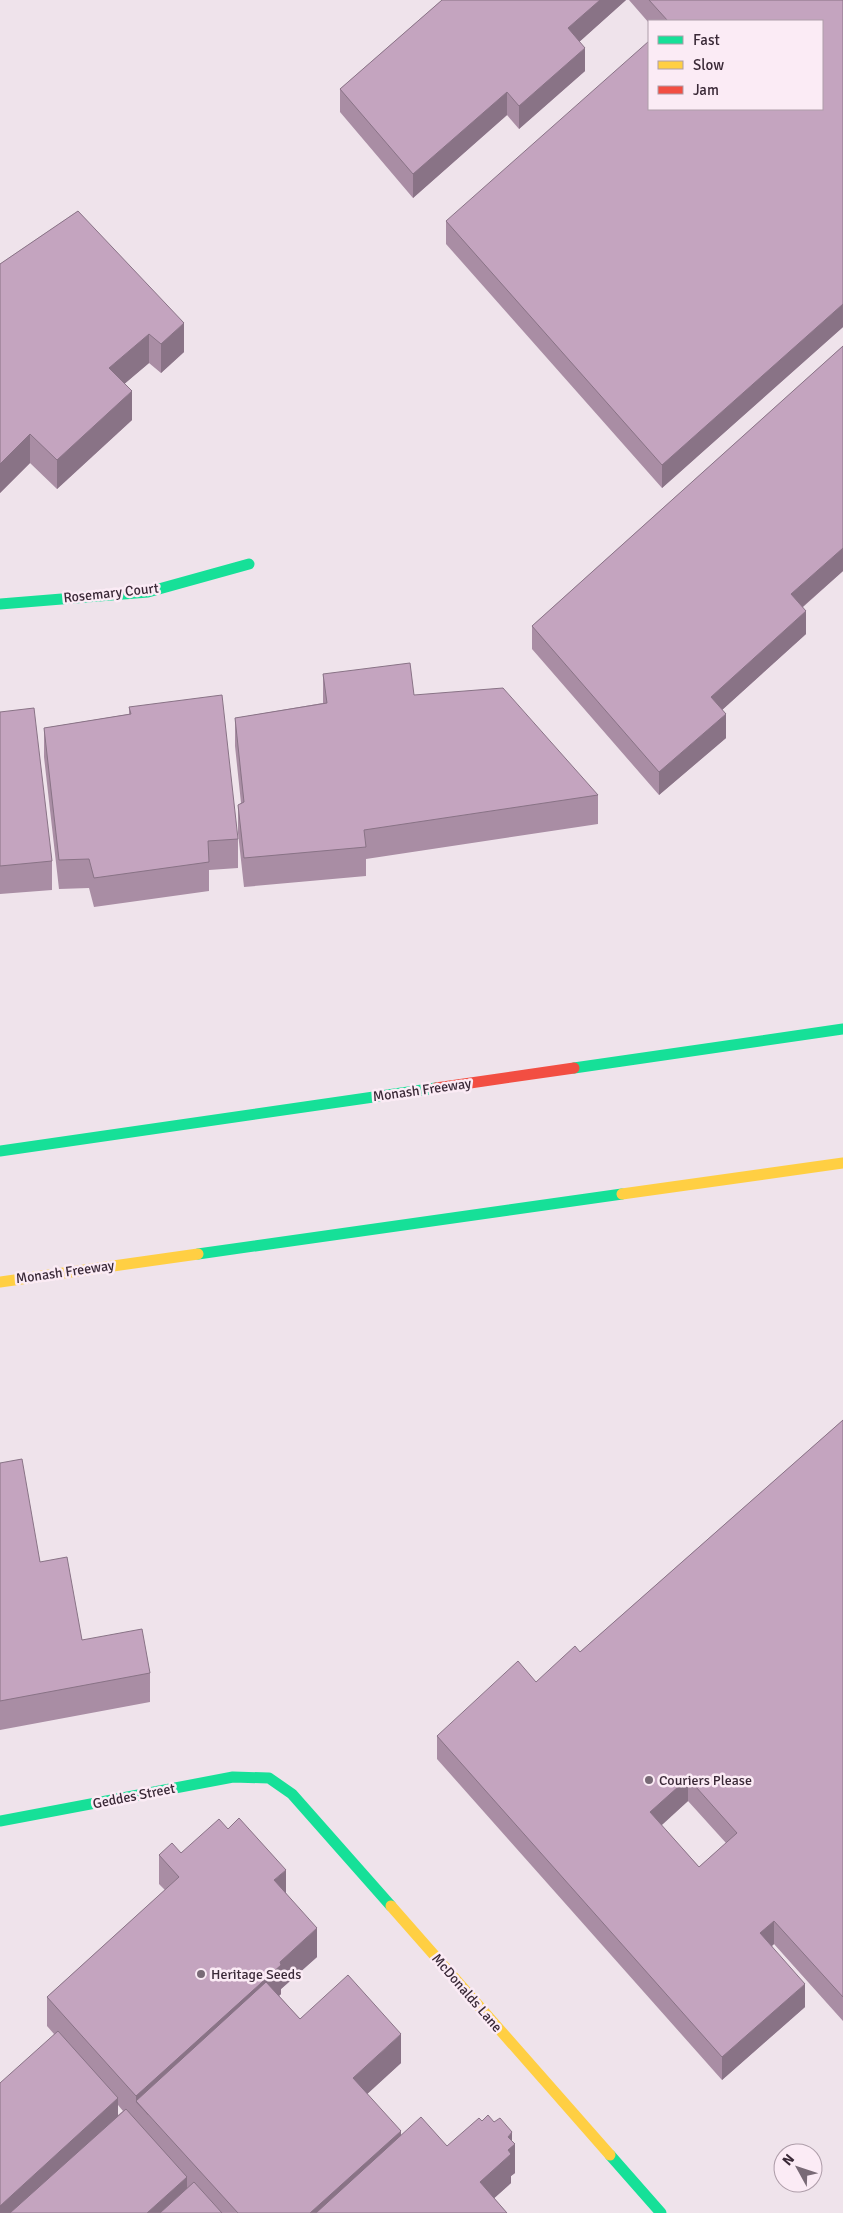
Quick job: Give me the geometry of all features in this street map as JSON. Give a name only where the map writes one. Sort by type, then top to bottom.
[{"type":"main road","name":"Rosemary Court","points":[[0,604],[148,592],[249,564]]},
{"type":"main road","name":"Monash Freeway","points":[[0,1151],[843,1029]]},
{"type":"main road","name":"Monash Freeway","points":[[0,1282],[843,1163]]},
{"type":"main road","name":"Geddes Street","points":[[0,1821],[232,1778],[269,1778]]},
{"type":"main road","name":"McDonalds Lane","points":[[269,1778],[292,1794],[661,2213]]},
{"type":"building","points":[[442,0],[600,0],[568,28],[585,48],[519,106],[507,92],[413,174],[340,89]]},
{"type":"building","points":[[649,0],[843,0],[843,304],[662,465],[446,221],[648,42],[648,110],[823,110],[823,20],[667,20]]},
{"type":"building","points":[[78,211],[184,323],[161,344],[149,334],[109,368],[132,391],[57,460],[30,434],[0,464],[0,264]]},
{"type":"building","points":[[843,346],[843,548],[791,594],[806,611],[711,697],[726,714],[659,772],[532,626]]},
{"type":"building","points":[[410,663],[414,695],[503,688],[598,795],[364,830],[366,847],[244,858],[238,805],[244,802],[235,718],[327,703],[323,674]]},
{"type":"building","points":[[222,695],[238,839],[208,841],[209,862],[94,878],[89,859],[59,860],[44,728],[131,714],[129,707]]},
{"type":"building","points":[[34,708],[52,861],[0,866],[0,712]]},
{"type":"building","name":"Couriers Please","points":[[843,1420],[843,1997],[774,1921],[760,1933],[805,1984],[722,2057],[437,1736],[518,1661],[536,1682],[575,1646],[580,1652]],"holes":[[[688,1778],[737,1833],[699,1867],[650,1812]]]},
{"type":"building","points":[[22,1459],[40,1562],[67,1557],[82,1640],[142,1629],[150,1673],[0,1701],[0,1463]]},
{"type":"building","name":"Heritage Seeds","points":[[239,1818],[286,1870],[274,1880],[317,1928],[280,1962],[281,1965],[136,2096],[47,1997],[179,1877],[159,1855],[172,1843],[181,1853],[219,1819],[228,1829]]},
{"type":"building","points":[[348,1975],[401,2034],[353,2078],[401,2131],[310,2213],[238,2213],[136,2101],[266,1982],[300,2019]]},
{"type":"building","points":[[58,2031],[118,2098],[0,2206],[0,2083]]},
{"type":"building","points":[[126,2109],[187,2177],[147,2213],[10,2213]]},
{"type":"building","points":[[488,2115],[494,2122],[500,2118],[512,2132],[508,2137],[515,2144],[508,2150],[511,2154],[480,2182],[507,2213],[316,2213],[421,2117],[447,2146],[479,2118],[482,2121]]},
{"type":"building","points":[[194,2182],[222,2213],[160,2213]]},
{"type":"traffic: fast","points":[[0,604],[148,592],[249,564]]},
{"type":"traffic: fast","points":[[574,1068],[843,1029]]},
{"type":"traffic: fast","points":[[0,1151],[436,1088]]},
{"type":"traffic: fast","points":[[198,1254],[622,1194]]},
{"type":"traffic: fast","points":[[0,1821],[233,1777],[269,1778],[292,1794],[391,1906]]},
{"type":"traffic: fast","points":[[610,2155],[661,2213]]},
{"type":"traffic: slow","points":[[622,1194],[843,1163]]},
{"type":"traffic: slow","points":[[0,1282],[198,1254]]},
{"type":"traffic: slow","points":[[391,1906],[610,2155]]},
{"type":"traffic: jam","points":[[436,1088],[574,1068]]},
{"type":"place","name":"Couriers Please","points":[[649,1780]]},
{"type":"place","name":"Heritage Seeds","points":[[201,1974]]}]
